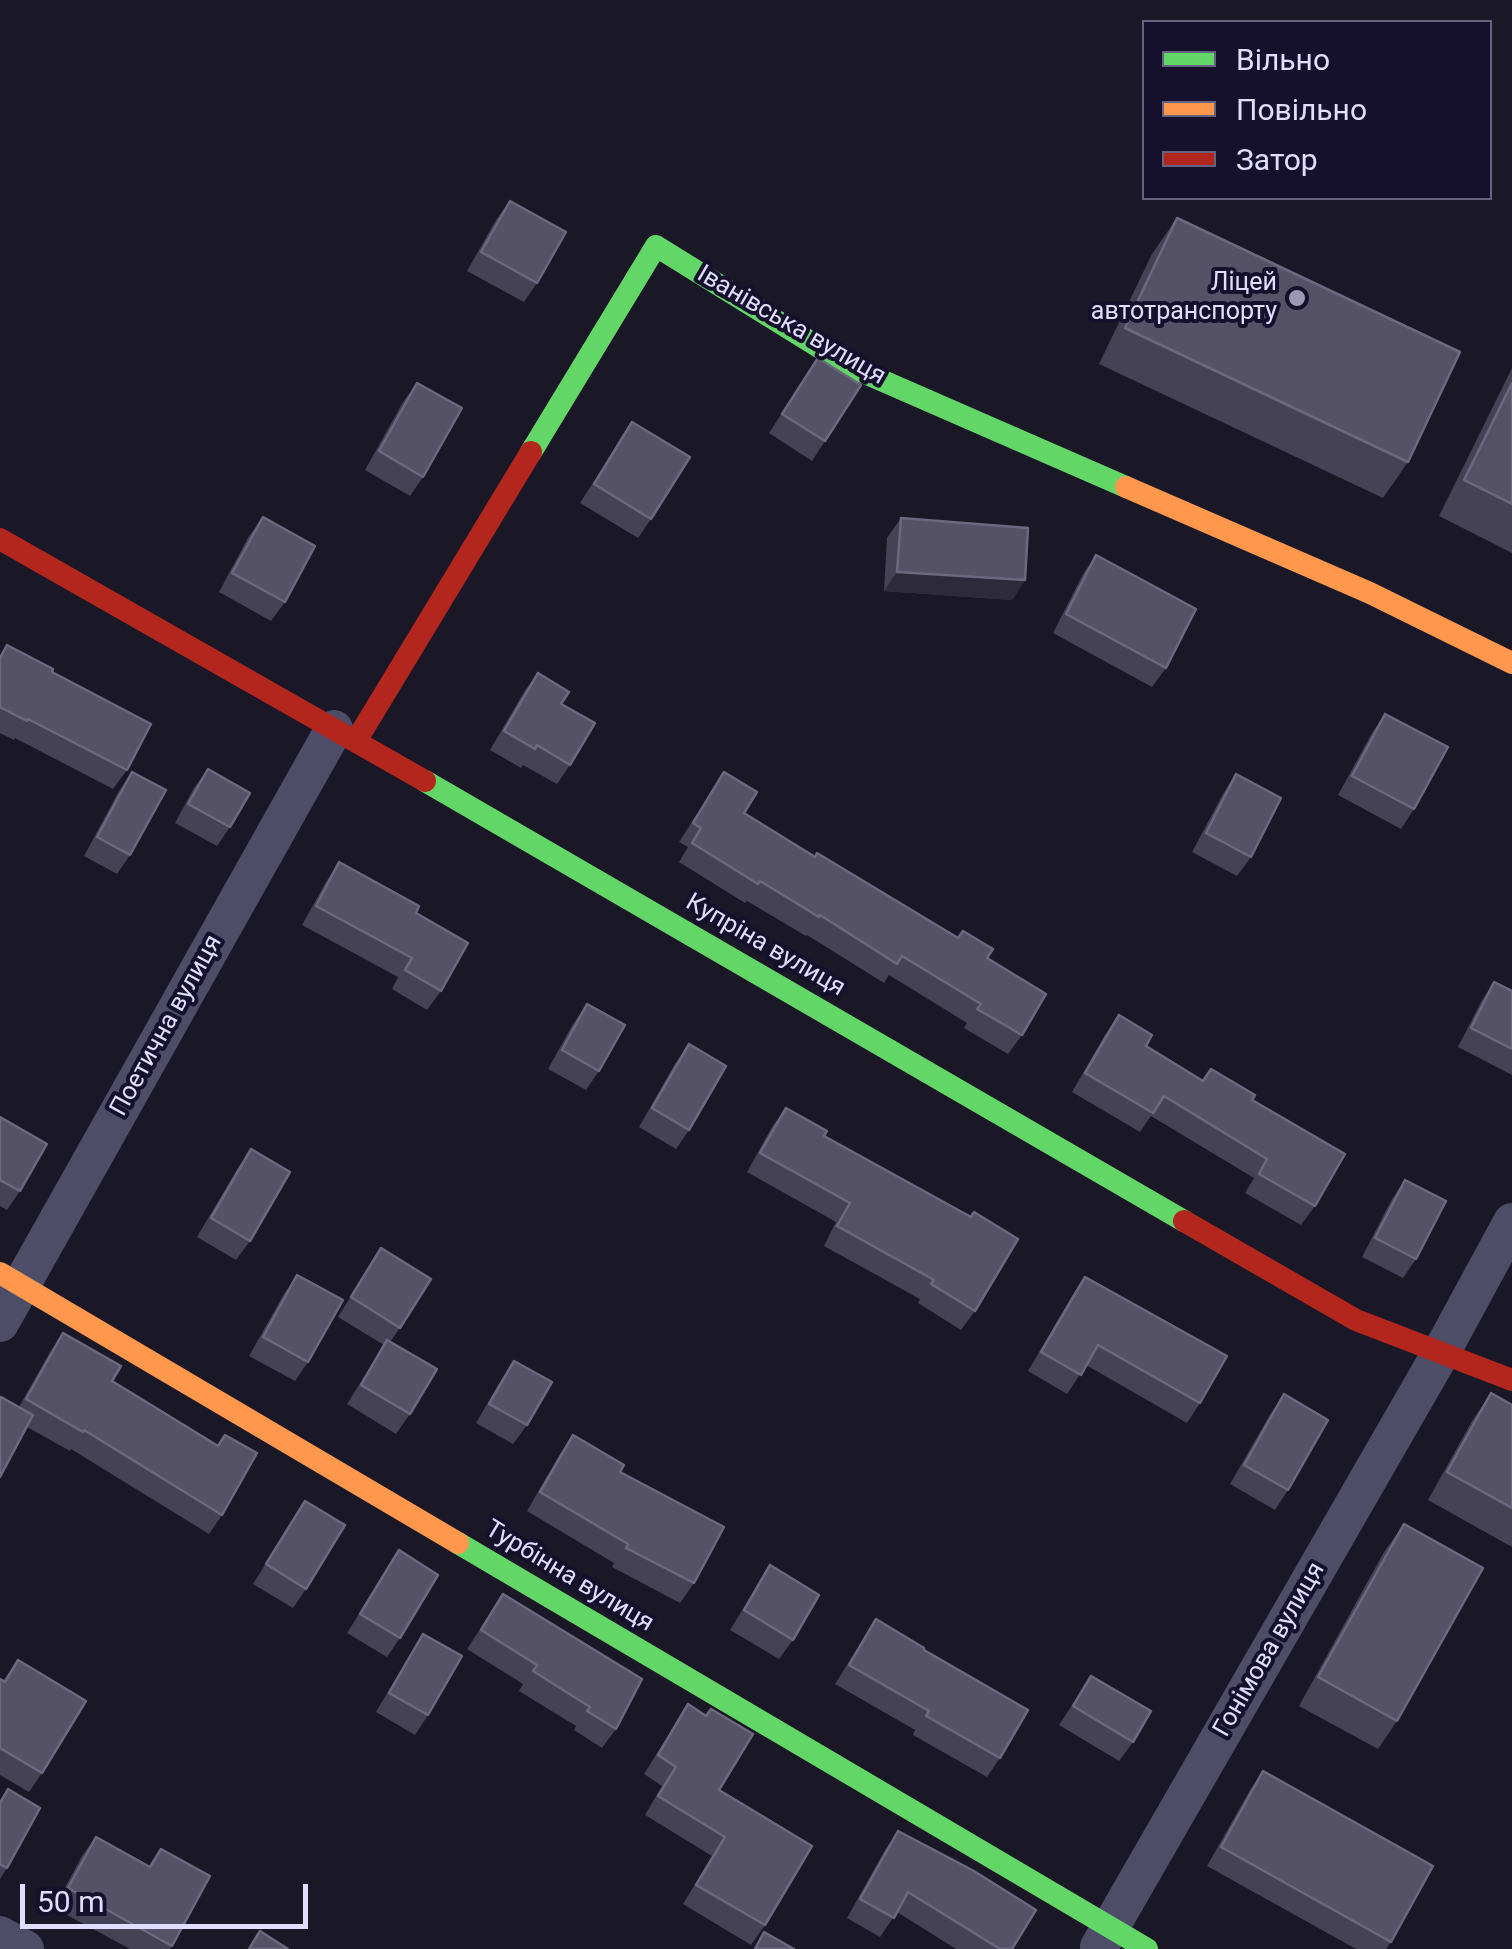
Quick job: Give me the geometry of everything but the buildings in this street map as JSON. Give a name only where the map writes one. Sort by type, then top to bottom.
[{"type":"street","name":"Іванівська вулиця","points":[[345,736],[656,246],[851,367],[1370,593],[1512,662]]},
{"type":"street","name":"Купріна вулиця","points":[[0,540],[1356,1320],[1512,1380]]},
{"type":"street","name":"Поетична вулиця","points":[[0,1323],[10,1279],[345,736]]},
{"type":"street","points":[[1442,1351],[1512,1222]]},
{"type":"street","name":"Турбінна вулиця","points":[[10,1279],[1104,1939],[1147,1949]]},
{"type":"street","name":"Гонімова вулиця","points":[[1104,1939],[1442,1351]]},
{"type":"street","points":[[0,1934],[25,1949]]},
{"type":"traffic: fast","points":[[531,452],[656,246],[851,367],[1126,487]]},
{"type":"traffic: fast","points":[[425,781],[1184,1221]]},
{"type":"traffic: fast","points":[[458,1543],[1147,1949]]},
{"type":"traffic: slow","points":[[1126,487],[1370,593],[1512,663]]},
{"type":"traffic: slow","points":[[0,1273],[458,1543]]},
{"type":"traffic: jam","points":[[356,741],[531,452]]},
{"type":"traffic: jam","points":[[0,539],[425,781]]},
{"type":"traffic: jam","points":[[1184,1221],[1356,1320],[1512,1380]]},
{"type":"place","name":"Ліцей автотранспорту","points":[[1297,298]]}]
